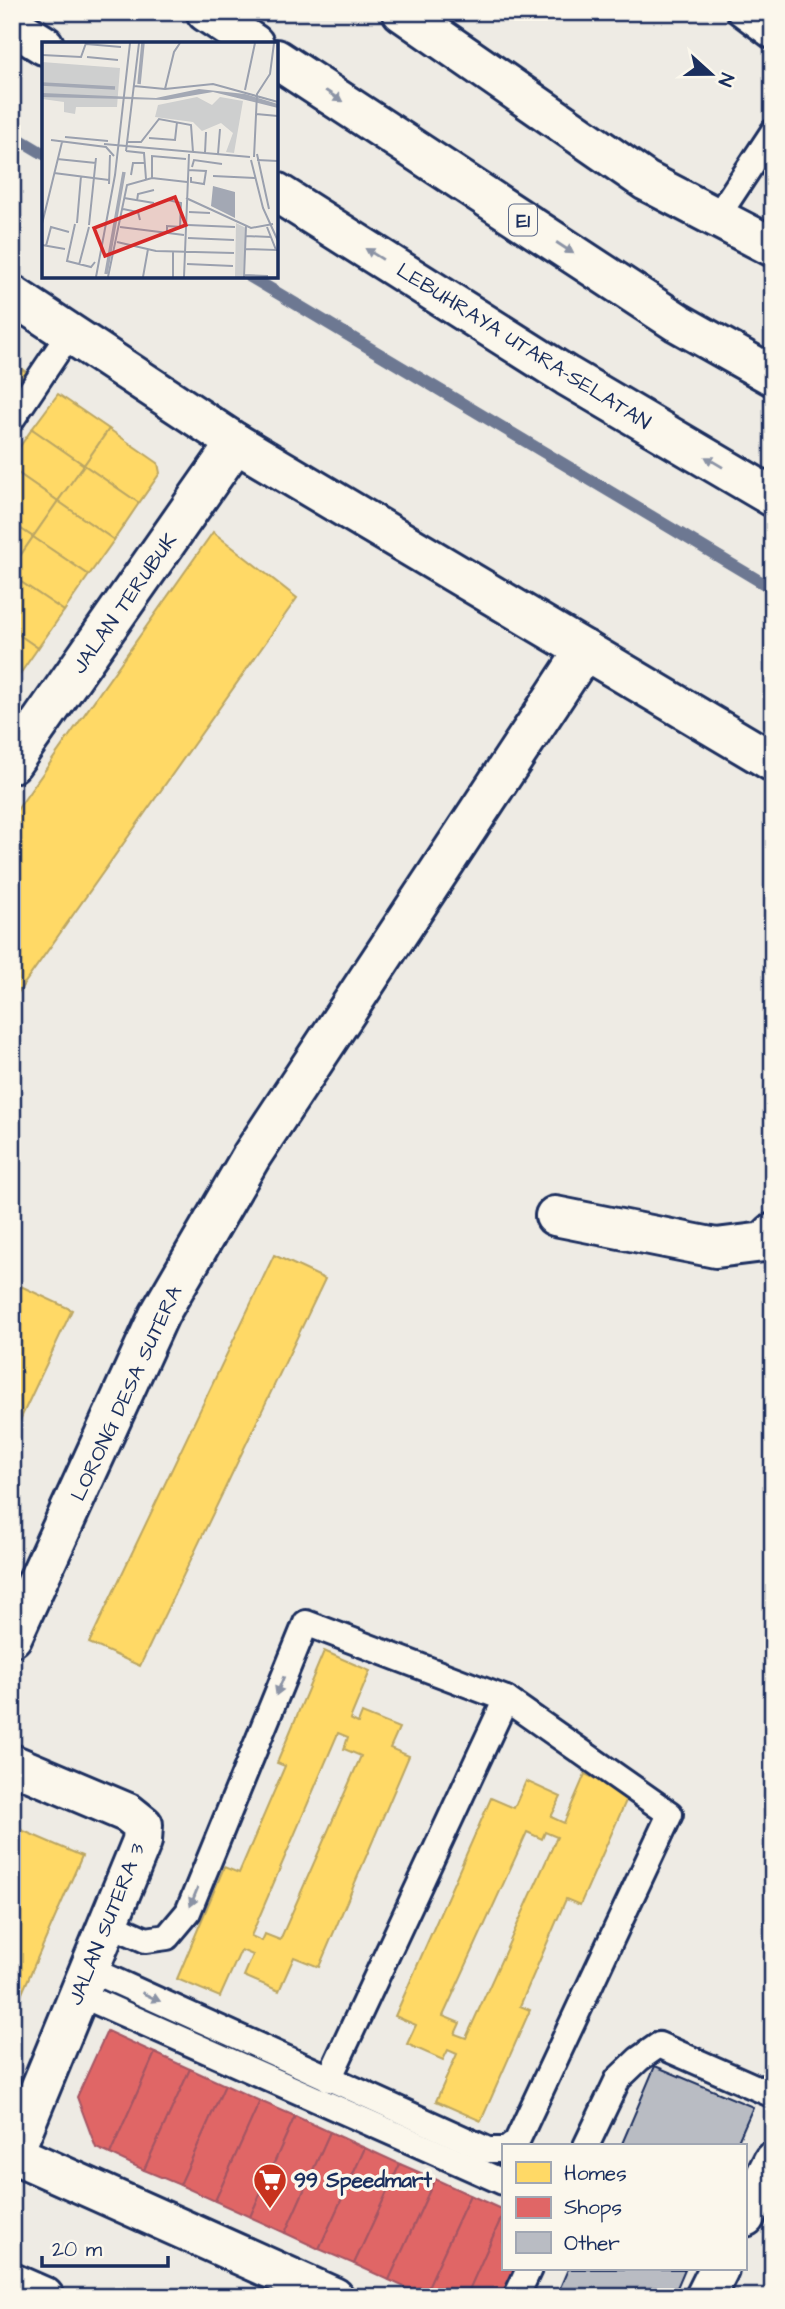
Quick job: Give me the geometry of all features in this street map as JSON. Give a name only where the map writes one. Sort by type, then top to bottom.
[{"type":"main road","points":[[205,12],[251,42]]},
{"type":"main road","points":[[402,12],[646,181],[773,247]]},
{"type":"main road","points":[[12,25],[42,44]]},
{"type":"main road","name":"E1","points":[[278,60],[677,322],[773,376]]},
{"type":"main road","name":"LEBUHRAYA UTARA–SELATAN","points":[[278,193],[567,376],[773,497]]},
{"type":"main road","points":[[12,295],[236,443],[773,762]]},
{"type":"main road","name":"JALAN TERUBUK","points":[[12,764],[236,443]]},
{"type":"main road","name":"LORONG DESA SUTERA","points":[[12,1637],[159,1315],[252,1155],[585,650]]},
{"type":"main road","points":[[555,1216],[716,1248],[764,1242],[773,1233]]},
{"type":"main road","name":"JALAN SUTERA 3","points":[[12,1764],[128,1813],[143,1825],[142,1841],[13,2155]]},
{"type":"main road","points":[[13,2155],[334,2297]]},
{"type":"main road","points":[[746,2215],[773,2161]]},
{"type":"main road","points":[[705,2297],[718,2270]]},
{"type":"main road","points":[[12,2283],[44,2297]]},
{"type":"lane","points":[[739,12],[772,36]]},
{"type":"lane","points":[[717,217],[773,132]]},
{"type":"lane","points":[[12,419],[69,334]]},
{"type":"lane","points":[[108,1923],[146,1940],[167,1937],[188,1912],[306,1623],[506,1699],[670,1814],[514,2144]]},
{"type":"lane","points":[[329,2079],[506,1699]]},
{"type":"lane","points":[[84,1981],[329,2079],[488,2150],[502,2150]]},
{"type":"lane","points":[[84,1981],[502,2182]]},
{"type":"lane","points":[[587,2144],[618,2079],[659,2045],[773,2095]]},
{"type":"lane","points":[[516,2297],[529,2270]]},
{"type":"building: Homes","points":[[12,362],[26,372],[12,392]]},
{"type":"building: Homes","points":[[58,394],[109,429],[84,465],[32,429]]},
{"type":"building: Homes","points":[[32,429],[84,465],[58,501],[12,469],[12,458]]},
{"type":"building: Homes","points":[[109,429],[158,463],[160,473],[139,503],[84,465]]},
{"type":"building: Homes","points":[[84,465],[139,503],[114,540],[58,501]]},
{"type":"building: Homes","points":[[12,469],[58,501],[33,537],[12,523]]},
{"type":"building: Homes","points":[[58,501],[114,540],[89,575],[33,537]]},
{"type":"building: Homes","points":[[12,523],[33,537],[12,568]]},
{"type":"building: Homes","points":[[213,532],[297,598],[12,1001],[12,817]]},
{"type":"building: Homes","points":[[33,537],[89,575],[64,611],[12,576],[12,568]]},
{"type":"building: Homes","points":[[12,576],[64,611],[38,648],[12,630]]},
{"type":"building: Homes","points":[[12,630],[38,648],[13,684],[12,683]]},
{"type":"building: Homes","points":[[274,1255],[325,1279],[140,1666],[89,1643]]},
{"type":"building: Homes","points":[[12,1282],[72,1310],[12,1437]]},
{"type":"building: Homes","points":[[324,1651],[370,1671],[350,1719],[358,1723],[362,1713],[399,1728],[390,1748],[409,1756],[319,1967],[294,1957],[279,1991],[244,1976],[253,1955],[241,1950],[220,1997],[177,1979],[224,1867],[239,1873],[285,1766],[277,1763]],"holes":[[[338,1733],[348,1737],[344,1749],[361,1756],[280,1940],[265,1934],[262,1941],[251,1936]]]},
{"type":"building: Homes","points":[[585,1774],[629,1794],[580,1905],[566,1899],[520,2006],[530,2010],[481,2121],[436,2101],[457,2054],[448,2050],[443,2060],[407,2044],[416,2025],[395,2016],[491,1798],[514,1808],[526,1781],[561,1797],[551,1817],[564,1823]],"holes":[[[527,1832],[542,1839],[545,1832],[557,1837],[466,2038],[455,2034],[460,2023],[443,2016]]]},
{"type":"building: Homes","points":[[12,1826],[82,1856],[12,2016]]},
{"type":"building: Shops","points":[[107,2031],[155,2053],[110,2154],[96,2148],[77,2097]]},
{"type":"building: Shops","points":[[155,2053],[190,2069],[144,2170],[110,2154]]},
{"type":"building: Shops","points":[[190,2069],[225,2085],[180,2185],[144,2170]]},
{"type":"building: Shops","points":[[225,2085],[260,2101],[215,2201],[180,2185]]},
{"type":"building: Shops","points":[[260,2101],[295,2116],[250,2217],[215,2201]]},
{"type":"building: Shops","points":[[295,2116],[330,2132],[285,2233],[250,2217]]},
{"type":"building: Shops","points":[[330,2132],[365,2148],[319,2249],[285,2233]]},
{"type":"building: Shops","points":[[365,2148],[400,2164],[354,2264],[319,2249]]},
{"type":"building: Shops","points":[[400,2164],[435,2179],[389,2280],[354,2264]]},
{"type":"building: Shops","points":[[435,2179],[470,2195],[424,2296],[389,2280]]},
{"type":"building: Shops","points":[[470,2195],[502,2210],[502,2216],[466,2297],[424,2296]]},
{"type":"building: Shops","points":[[502,2216],[502,2270],[520,2270],[508,2297],[466,2297]]},
{"type":"building: Other","points":[[655,2066],[753,2107],[737,2144],[622,2144]]},
{"type":"building: Other","points":[[568,2270],[685,2270],[673,2297],[556,2297]]},
{"type":"waterway","points":[[12,135],[42,153]]},
{"type":"waterway","points":[[252,278],[773,589]]},
{"type":"place","name":"99 Speedmart","points":[[270,2210]]}]
